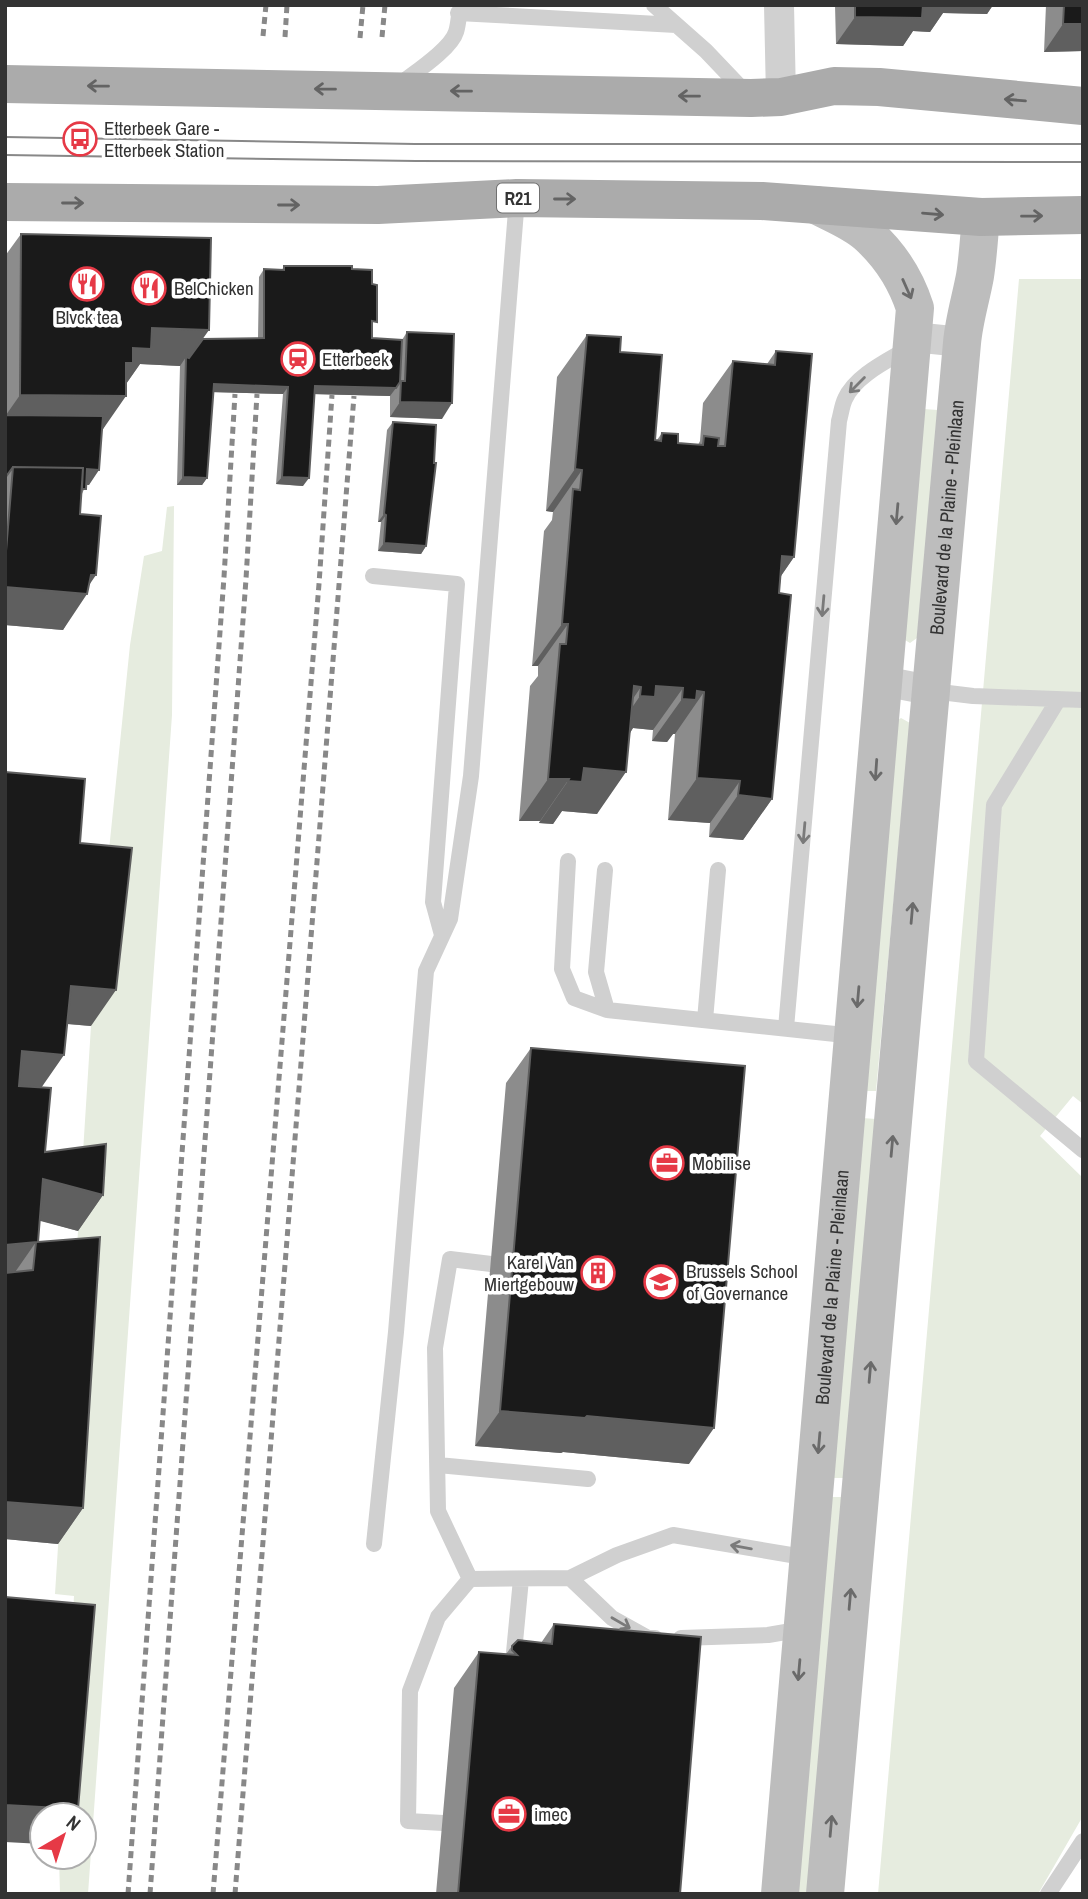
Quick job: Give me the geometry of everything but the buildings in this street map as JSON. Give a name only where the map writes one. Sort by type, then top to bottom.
[{"type":"main road","points":[[5,84],[766,97],[834,86],[878,87],[1083,106]]},
{"type":"main road","name":"R21","points":[[5,202],[378,205],[517,198],[762,201],[981,217],[1083,215]]},
{"type":"main road","name":"Boulevard de la Plaine - Pleinlaan","points":[[780,1894],[915,308],[908,286],[867,234],[816,205]]},
{"type":"main road","name":"Boulevard de la Plaine - Pleinlaan","points":[[825,1894],[904,1017],[929,690],[962,342],[974,279],[981,217]]},
{"type":"street","points":[[766,97],[779,5]]},
{"type":"street","points":[[912,341],[962,342]]},
{"type":"street","points":[[883,681],[929,690]]},
{"type":"lane","points":[[654,5],[706,51],[766,97]]},
{"type":"lane","points":[[394,90],[442,51],[456,35],[460,9],[676,25]]},
{"type":"lane","points":[[374,1544],[396,1332],[426,971],[450,919],[471,776],[517,198]]},
{"type":"lane","points":[[786,1028],[839,421],[845,398],[855,385],[912,341]]},
{"type":"lane","points":[[373,576],[457,584],[433,902],[442,935]]},
{"type":"lane","points":[[929,690],[973,696],[1083,700]]},
{"type":"lane","points":[[1058,700],[994,805],[976,1060],[1083,1150]]},
{"type":"lane","points":[[568,861],[562,969],[575,998],[607,1010],[854,1036]]},
{"type":"lane","points":[[605,870],[596,972],[607,1010]]},
{"type":"lane","points":[[705,1020],[718,870]]},
{"type":"lane","points":[[470,1579],[438,1511],[435,1348],[450,1259],[491,1265]]},
{"type":"lane","points":[[438,1465],[588,1479]]},
{"type":"lane","points":[[443,1823],[408,1821],[410,1691],[438,1617],[470,1579],[570,1578],[617,1555],[673,1535],[809,1558]]},
{"type":"lane","points":[[570,1578],[612,1618],[649,1638],[710,1639],[768,1635],[803,1629]]},
{"type":"lane","points":[[512,1679],[521,1579]]},
{"type":"lane","points":[[1048,1894],[1083,1841]]},
{"type":"shaded area","points":[[1019,279],[1083,279],[1083,1104],[1073,1096],[1040,1136],[1083,1178],[1083,1816],[1038,1894],[878,1894]]},
{"type":"shaded area","points":[[923,409],[938,410],[917,638],[910,643],[905,640]]},
{"type":"shaded area","points":[[174,506],[172,715],[95,1801],[61,1801],[74,1596],[55,1594],[91,1026],[130,645],[144,556],[162,551],[167,507]]},
{"type":"shaded area","points":[[901,718],[910,723],[876,1091],[866,1091],[898,720]]},
{"type":"shaded area","points":[[862,1118],[876,1119],[845,1478],[831,1478]]},
{"type":"shaded area","points":[[829,1497],[844,1497],[809,1894],[795,1894]]},
{"type":"shaded area","points":[[59,1871],[90,1871],[88,1894],[60,1894]]},
{"type":"tram line","points":[[5,137],[415,144],[1083,144]]},
{"type":"tram line","points":[[5,155],[416,161],[1083,162]]},
{"type":"railway","points":[[263,36],[266,5]]},
{"type":"railway","points":[[285,37],[287,5]]},
{"type":"railway","points":[[360,38],[363,5]]},
{"type":"railway","points":[[382,37],[385,5]]},
{"type":"railway","points":[[128,1894],[235,394]]},
{"type":"railway","points":[[150,1894],[246,579],[257,394]]},
{"type":"railway","points":[[213,1894],[332,395]]},
{"type":"railway","points":[[235,1894],[354,396]]},
{"type":"place","name":"Etterbeek Gare - Etterbeek Station","points":[[80,139]]},
{"type":"place","name":"Blvck tea","points":[[87,284]]},
{"type":"place","name":"BelChicken","points":[[149,288]]},
{"type":"place","name":"Etterbeek","points":[[298,359]]},
{"type":"place","name":"Mobilise","points":[[667,1163]]},
{"type":"place","name":"Karel Van Miertgebouw","points":[[598,1273]]},
{"type":"place","name":"Brussels School of Governance","points":[[661,1282]]},
{"type":"place","name":"imec","points":[[509,1814]]}]
